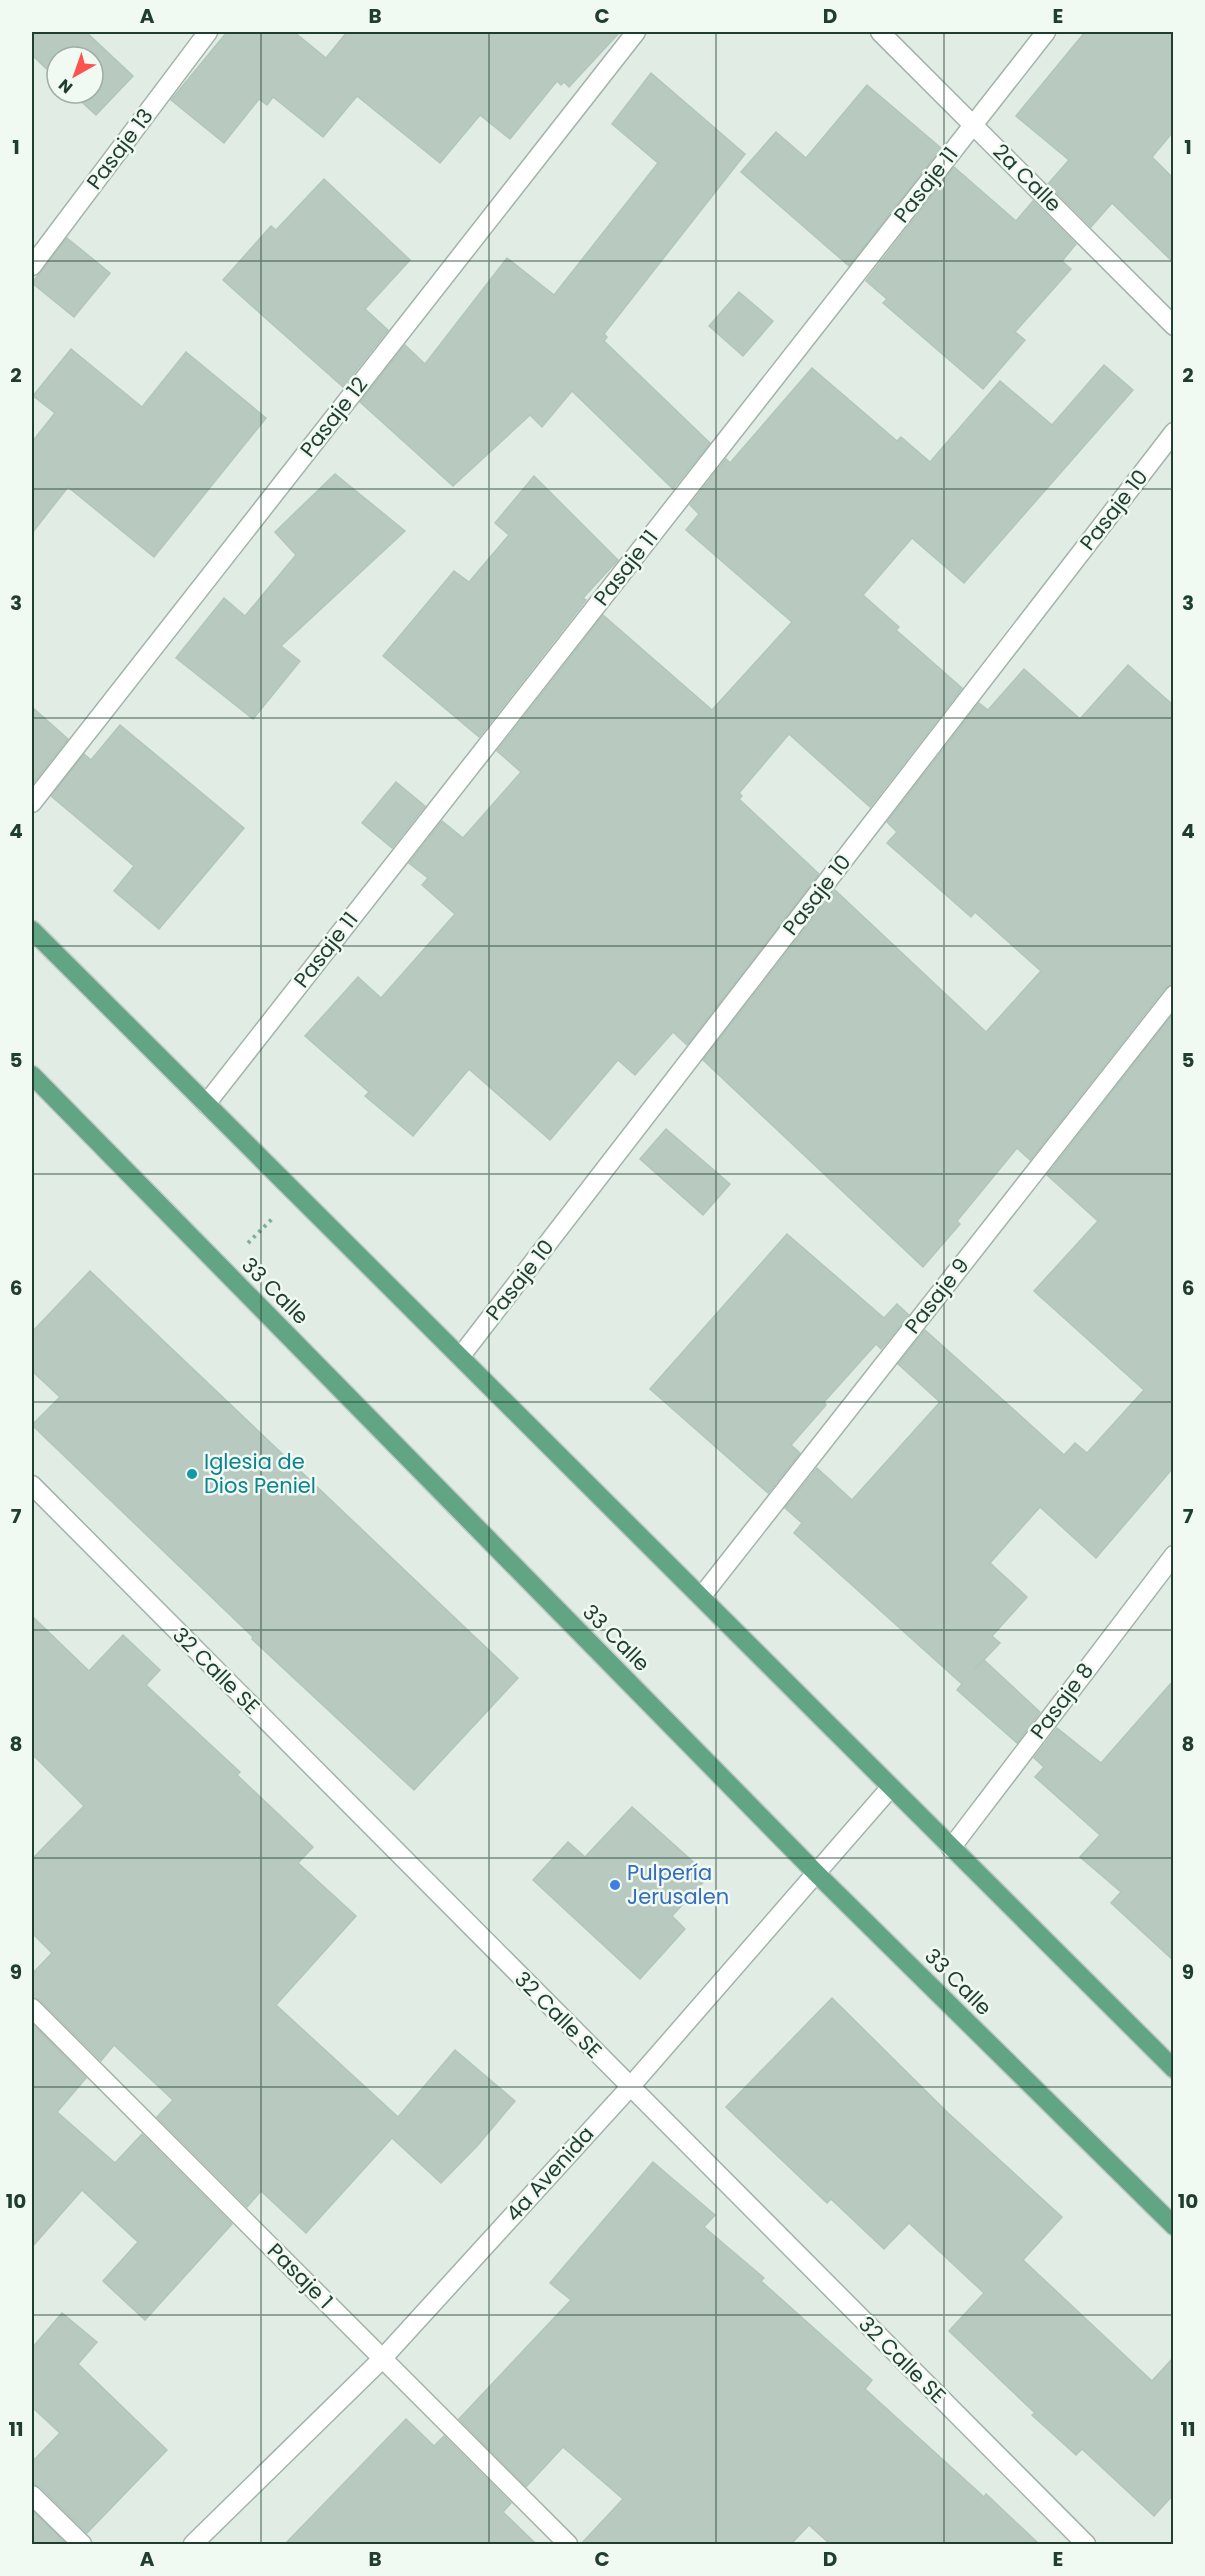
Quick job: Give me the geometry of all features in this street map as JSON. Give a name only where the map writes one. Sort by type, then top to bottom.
[{"type":"main road","points":[[32,930],[1173,2069]]},
{"type":"main road","name":"33 Calle","points":[[32,1075],[816,1873],[1173,2226]]},
{"type":"street","name":"Pasaje 13","points":[[32,266],[208,32]]},
{"type":"street","name":"Pasaje 12","points":[[32,803],[636,32]]},
{"type":"street","name":"2a Calle","points":[[880,32],[1173,326]]},
{"type":"street","name":"Pasaje 11","points":[[206,1104],[1046,32]]},
{"type":"street","name":"Pasaje 10","points":[[460,1357],[1173,432]]},
{"type":"street","name":"Pasaje 9","points":[[700,1597],[1173,995]]},
{"type":"street","name":"32 Calle SE","points":[[32,1485],[1086,2544]]},
{"type":"street","name":"Pasaje 8","points":[[951,1848],[1173,1555]]},
{"type":"street","name":"4a Avenida","points":[[193,2544],[382,2359],[630,2087],[891,1787]]},
{"type":"street","name":"Pasaje 1","points":[[32,2008],[568,2544]]},
{"type":"street","points":[[32,2495],[82,2544]]},
{"type":"path","points":[[222,1269],[297,1195]]},
{"type":"building","points":[[32,32],[86,32],[100,45],[45,45],[45,67],[32,55]]},
{"type":"building","points":[[227,32],[294,32],[326,58],[347,32],[620,32],[569,87],[564,82],[561,85],[557,81],[510,139],[480,115],[440,163],[357,96],[323,137],[273,97],[267,105],[259,99],[224,143],[171,100]]},
{"type":"building","points":[[1085,32],[1173,32],[1173,132],[1152,157],[1173,178],[1173,262],[1112,203],[1091,227],[1048,184],[1069,160],[1016,116]]},
{"type":"building","points":[[105,50],[133,76],[96,115],[85,105],[105,105]]},
{"type":"building","points":[[651,73],[745,154],[604,334],[607,337],[604,341],[710,443],[673,489],[572,391],[542,427],[530,415],[453,486],[360,402],[405,345],[425,364],[507,258],[554,295],[658,163],[612,124]]},
{"type":"building","points":[[867,85],[941,148],[849,266],[741,172],[776,132],[806,158]]},
{"type":"building","points":[[954,167],[1016,221],[1033,201],[1076,244],[1062,261],[1071,269],[1015,332],[1025,340],[983,389],[883,303],[887,299],[866,281]]},
{"type":"building","points":[[324,179],[410,260],[365,309],[388,330],[343,387],[223,280],[271,226],[276,230]]},
{"type":"building","points":[[67,238],[110,273],[74,317],[32,283]]},
{"type":"building","points":[[739,292],[773,321],[743,356],[709,326]]},
{"type":"building","points":[[71,349],[142,407],[186,352],[266,418],[154,557],[68,487],[32,533],[32,442],[55,413],[33,396]]},
{"type":"building","points":[[1104,365],[1133,390],[964,583],[912,538],[863,595],[899,627],[896,630],[962,688],[870,807],[789,734],[739,793],[742,796],[739,799],[819,874],[687,1045],[673,1032],[635,1075],[618,1060],[550,1140],[469,1069],[413,1136],[365,1096],[369,1092],[305,1036],[358,977],[381,998],[455,914],[422,885],[428,878],[409,863],[442,821],[463,838],[521,772],[497,751],[603,615],[712,710],[792,622],[686,530],[699,514],[690,505],[726,459],[730,463],[812,368],[897,441],[901,437],[930,462],[1000,381],[1052,425]]},
{"type":"building","points":[[335,474],[405,531],[281,646],[300,661],[253,719],[176,658],[224,598],[245,616],[296,555],[275,532]]},
{"type":"building","points":[[534,476],[618,560],[583,598],[586,600],[479,737],[383,656],[454,571],[469,582],[509,535],[495,523]]},
{"type":"building","points":[[1128,665],[1173,705],[1173,984],[1165,988],[1030,1160],[1017,1148],[957,1221],[960,1224],[923,1267],[703,1060],[835,890],[986,1032],[1041,971],[975,912],[971,917],[887,843],[897,832],[887,822],[979,703],[988,710],[1024,669],[1080,719]]},
{"type":"building","points":[[32,707],[68,739],[34,782],[32,780]]},
{"type":"building","points":[[120,725],[244,828],[159,929],[114,891],[134,866],[51,796],[84,754],[91,760]]},
{"type":"building","points":[[396,782],[425,806],[392,848],[362,823]]},
{"type":"building","points":[[1173,1014],[1173,1468],[1096,1558],[1040,1507],[990,1563],[1027,1597],[992,1636],[1000,1643],[974,1670],[984,1660],[1040,1712],[1017,1743],[957,1690],[962,1684],[794,1533],[802,1523],[785,1508],[817,1468],[852,1500],[940,1402],[898,1364],[925,1330],[1064,1455],[1075,1443],[1087,1453],[1144,1390],[1034,1291],[1098,1221],[1047,1175]]},
{"type":"building","points":[[666,1129],[730,1184],[703,1215],[640,1159]]},
{"type":"building","points":[[787,1234],[884,1318],[897,1304],[909,1315],[881,1349],[876,1344],[824,1402],[826,1405],[791,1445],[800,1453],[768,1493],[650,1389]]},
{"type":"building","points":[[90,1271],[518,1678],[414,1790],[252,1639],[253,1637],[32,1425],[60,1397],[32,1371],[32,1332]]},
{"type":"building","points":[[32,1616],[89,1671],[123,1635],[160,1670],[146,1685],[240,1772],[237,1775],[313,1847],[298,1863],[356,1916],[276,2005],[398,2117],[455,2050],[515,2101],[478,2145],[441,2183],[392,2138],[306,2233],[261,2191],[247,2207],[157,2117],[173,2100],[114,2045],[101,2061],[40,2000],[32,1997],[32,1974],[52,1953],[32,1933],[32,1859],[84,1806],[32,1754]]},
{"type":"building","points":[[1173,1681],[1173,1960],[1111,1903],[1121,1892],[1080,1857],[1100,1835],[1035,1777],[1044,1767],[1034,1758],[1057,1728],[1101,1763]]},
{"type":"building","name":"Pulpería Jerusalen","points":[[632,1807],[709,1876],[672,1916],[685,1929],[640,1979],[533,1880],[568,1842],[585,1857]]},
{"type":"building","points":[[832,1998],[948,2113],[1062,2217],[1023,2260],[1152,2381],[1173,2358],[1173,2495],[1154,2516],[1082,2449],[1076,2455],[1032,2415],[1035,2413],[949,2331],[984,2293],[909,2223],[884,2249],[831,2199],[827,2203],[726,2107]]},
{"type":"building","points":[[32,2023],[86,2078],[57,2112],[115,2163],[142,2134],[232,2224],[145,2320],[103,2281],[138,2242],[82,2190],[32,2247]]},
{"type":"building","points":[[653,2162],[715,2215],[704,2227],[764,2278],[761,2281],[872,2380],[865,2389],[984,2497],[986,2494],[1039,2544],[830,2544],[809,2525],[791,2544],[581,2544],[623,2499],[563,2447],[526,2487],[459,2419],[571,2300],[550,2283]]},
{"type":"building","points":[[62,2313],[97,2342],[78,2364],[167,2450],[87,2533],[40,2487],[32,2484],[32,2462],[60,2433],[32,2407],[32,2348]]},
{"type":"building","points":[[406,2419],[434,2446],[444,2436],[511,2503],[503,2512],[536,2544],[285,2544]]},
{"type":"building","points":[[32,2510],[66,2544],[32,2544]]},
{"type":"place","name":"Iglesia de Dios Peniel","points":[[192,1474]]},
{"type":"place","name":"Pulpería Jerusalen","points":[[615,1885]]}]
